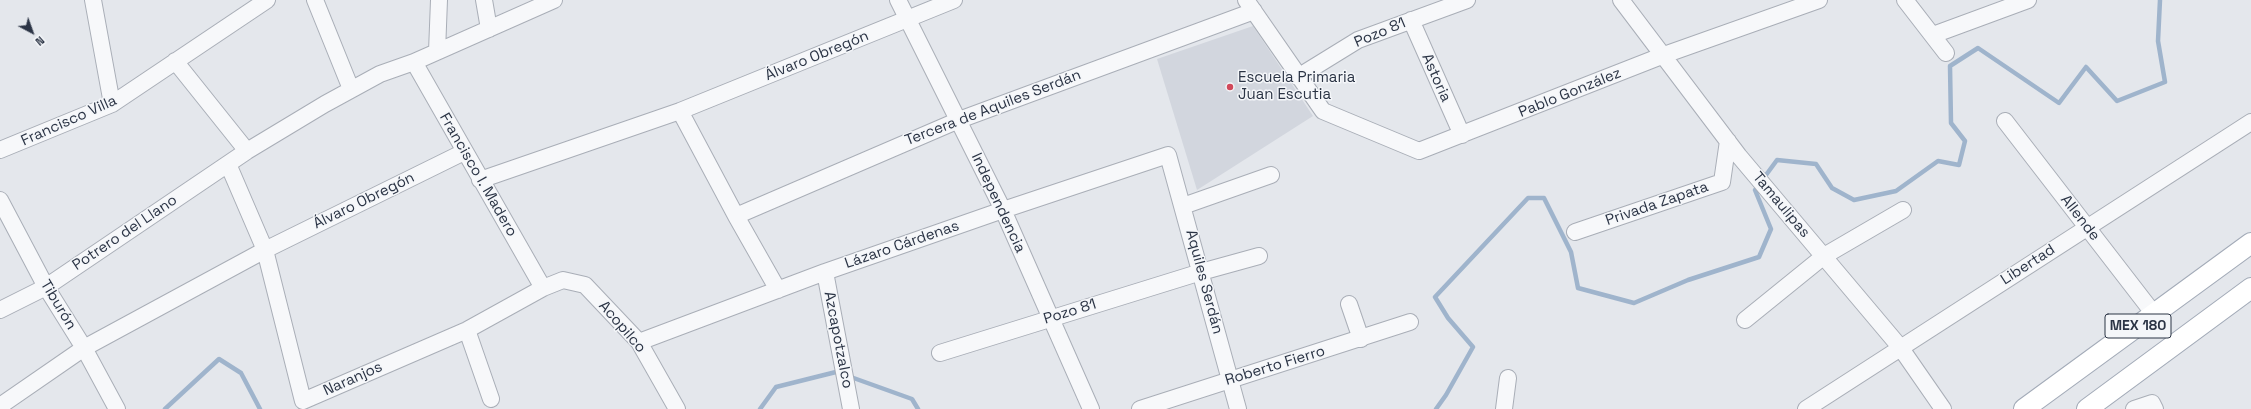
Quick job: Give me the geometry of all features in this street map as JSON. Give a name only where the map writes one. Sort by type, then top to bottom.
[{"type":"main road","name":"MEX 180","points":[[2024,409],[2251,243]]},
{"type":"main road","name":"MEX 180","points":[[2087,409],[2251,288]]},
{"type":"street","points":[[93,0],[112,104]]},
{"type":"street","name":"Francisco Villa","points":[[1,147],[112,104],[267,0]]},
{"type":"street","points":[[315,0],[351,89]]},
{"type":"street","points":[[437,52],[439,0]]},
{"type":"street","points":[[484,0],[488,29]]},
{"type":"street","points":[[175,61],[248,151],[351,89],[380,74],[414,62],[554,0]]},
{"type":"street","name":"Independencia","points":[[898,0],[1003,210],[1091,409]]},
{"type":"street","name":"Álvaro Obregón","points":[[480,180],[680,110],[954,0]]},
{"type":"street","name":"Pozo 81","points":[[1298,77],[1358,40],[1467,0]]},
{"type":"street","name":"Tamaulipas","points":[[1621,0],[1739,156],[1900,347],[1943,409]]},
{"type":"street","name":"Pablo González","points":[[1298,77],[1323,111],[1419,151],[1664,55],[1819,0]]},
{"type":"street","points":[[1905,0],[1946,53]]},
{"type":"street","points":[[1933,35],[2028,0]]},
{"type":"street","points":[[1250,3],[1298,77]]},
{"type":"street","name":"Tercera de Aquiles Serdán","points":[[736,216],[959,120],[1250,3]]},
{"type":"street","name":"Astoria","points":[[1411,20],[1462,135]]},
{"type":"street","name":"Francisco I. Madero","points":[[414,62],[543,288]]},
{"type":"street","points":[[680,110],[736,216],[778,290]]},
{"type":"street","name":"Allende","points":[[2005,122],[2154,314]]},
{"type":"street","name":"Libertad","points":[[1806,409],[2251,122]]},
{"type":"street","name":"Privada Zapata","points":[[1575,232],[1722,182],[1728,141]]},
{"type":"street","name":"Potrero del Llano","points":[[0,310],[46,287],[248,151]]},
{"type":"street","name":"Álvaro Obregón","points":[[265,250],[464,152]]},
{"type":"street","name":"Lázaro Cárdenas","points":[[639,342],[825,272],[1003,210],[1168,155]]},
{"type":"street","name":"Aquiles Serdán","points":[[1168,155],[1238,409]]},
{"type":"street","name":"Naranjos","points":[[228,164],[265,250],[303,401],[467,330],[543,288]]},
{"type":"street","points":[[1183,206],[1270,175]]},
{"type":"street","name":"Tiburón","points":[[0,200],[46,287],[84,348],[117,409]]},
{"type":"street","points":[[1745,320],[1824,256],[1903,210]]},
{"type":"street","points":[[0,406],[84,348],[265,250]]},
{"type":"street","name":"Pozo 81","points":[[940,353],[1051,317],[1259,256]]},
{"type":"street","name":"Azcapotzalco","points":[[825,272],[842,355],[851,409]]},
{"type":"street","name":"Acopilco","points":[[543,288],[563,280],[585,285],[639,342],[677,409]]},
{"type":"street","points":[[1349,304],[1361,339]]},
{"type":"street","name":"Roberto Fierro","points":[[1140,409],[1410,322]]},
{"type":"street","points":[[467,330],[491,399]]},
{"type":"street","points":[[1504,409],[1508,378]]},
{"type":"street","points":[[2134,409],[2152,403],[2155,409]]},
{"type":"shaded area","name":"Escuela Primaria Juan Escutia","points":[[1253,26],[1313,116],[1197,190],[1157,59]]},
{"type":"waterway","points":[[1436,409],[1446,395],[1473,347],[1448,318],[1435,297],[1528,198],[1544,198],[1571,252],[1578,288],[1634,303],[1688,280],[1759,257],[1771,229],[1755,190],[1777,160],[1816,164],[1832,188],[1854,200],[1896,191],[1938,161],[1959,165],[1965,141],[1951,123],[1950,66],[1978,48],[2059,103],[2086,67],[2117,101],[2165,82],[2158,41],[2160,0]]},
{"type":"waterway","points":[[165,409],[219,359],[241,373],[260,409]]},
{"type":"waterway","points":[[760,409],[776,387],[836,372],[841,373]]},
{"type":"waterway","points":[[848,376],[912,399],[918,409]]},
{"type":"place","name":"Escuela Primaria Juan Escutia","points":[[1230,87]]}]
